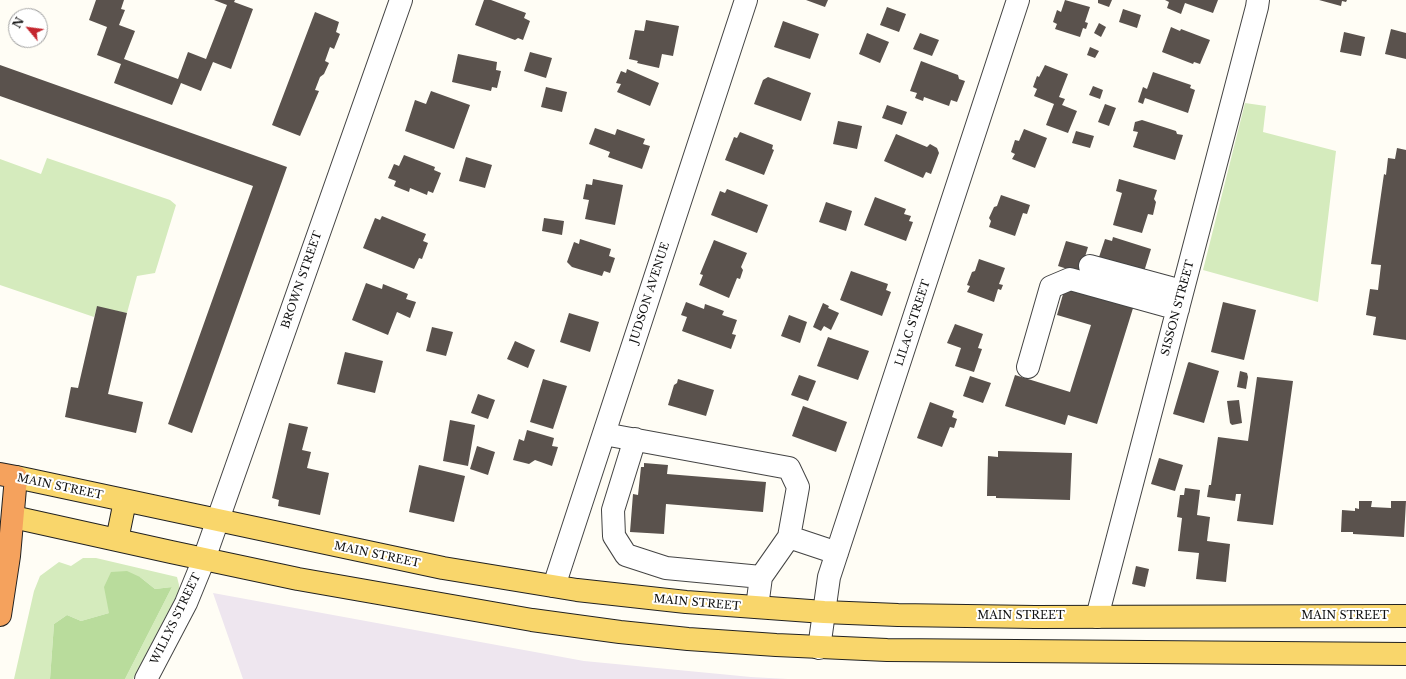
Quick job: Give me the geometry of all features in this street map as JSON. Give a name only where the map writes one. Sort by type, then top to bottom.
[{"type":"highway","points":[[0,615],[9,556],[7,515],[8,475]]},
{"type":"main road","name":"MAIN STREET","points":[[8,475],[437,567],[554,586],[650,599],[824,612],[939,616],[1406,616]]},
{"type":"main road","points":[[117,540],[125,501]]},
{"type":"main road","points":[[7,515],[298,579],[562,624],[688,639],[819,648],[922,651],[1406,654]]},
{"type":"street","name":"BROWN STREET","points":[[204,559],[401,0]]},
{"type":"street","name":"JUDSON AVENUE","points":[[554,586],[746,0]]},
{"type":"street","name":"LILAC STREET","points":[[819,648],[827,584],[1018,0]]},
{"type":"street","name":"SISSON STREET","points":[[1097,617],[1258,0]]},
{"type":"street","points":[[1090,266],[1150,292]]},
{"type":"street","points":[[1028,367],[1051,287],[1070,279],[1150,292],[1180,300]]},
{"type":"street","points":[[604,434],[789,468],[798,487],[789,537],[761,576],[757,607]]},
{"type":"street","points":[[635,439],[613,510],[614,536],[626,555],[666,568],[761,576]]},
{"type":"street","points":[[789,537],[837,553]]},
{"type":"street","name":"WILLYS STREET","points":[[146,679],[188,597],[204,559]]},
{"type":"shaded area","points":[[213,593],[584,661],[751,677],[788,679],[243,679]]},
{"type":"green space","points":[[1245,103],[1266,106],[1263,132],[1336,151],[1318,302],[1203,270]]},
{"type":"green space","points":[[47,158],[170,200],[176,205],[155,273],[137,276],[127,313],[97,307],[94,317],[0,285],[0,159],[41,174]]},
{"type":"green space","points":[[83,558],[96,558],[177,577],[179,591],[133,679],[125,679],[172,587],[155,589],[140,577],[109,613],[81,621],[67,615],[54,624],[50,679],[14,679],[34,591],[40,576],[59,562],[71,566]]},
{"type":"green space","points":[[127,571],[140,577],[155,589],[172,587],[125,679],[50,679],[54,624],[67,615],[81,621],[109,613],[104,587],[111,572]]},
{"type":"building","points":[[96,0],[124,0],[121,9],[125,10],[119,25],[135,31],[124,59],[178,79],[188,52],[206,59],[227,5],[214,0],[235,0],[234,2],[253,9],[231,69],[213,62],[201,91],[181,83],[172,105],[114,83],[121,64],[97,55],[107,27],[89,20]]},
{"type":"building","points":[[484,0],[491,0],[526,13],[524,18],[530,21],[523,40],[518,38],[515,40],[475,25]]},
{"type":"building","points":[[806,0],[828,0],[825,7]]},
{"type":"building","points":[[1065,0],[1090,7],[1085,22],[1088,23],[1086,29],[1083,28],[1080,37],[1055,29],[1057,24],[1053,22],[1057,10],[1061,12]]},
{"type":"building","points":[[1098,0],[1112,0],[1109,7],[1098,3]]},
{"type":"building","points":[[1165,0],[1218,0],[1213,13],[1185,3],[1181,14],[1167,8],[1169,2]]},
{"type":"building","points":[[1319,0],[1347,0],[1346,2],[1342,1],[1341,6]]},
{"type":"building","points":[[887,7],[906,14],[899,32],[880,25]]},
{"type":"building","points":[[1123,9],[1141,15],[1137,28],[1119,22]]},
{"type":"building","points":[[315,12],[339,22],[336,32],[340,34],[334,49],[330,47],[325,61],[329,63],[324,74],[320,77],[315,90],[319,91],[300,136],[272,125]]},
{"type":"building","points":[[646,20],[679,26],[673,56],[662,54],[659,68],[637,63],[638,61],[629,59],[635,30],[644,31]]},
{"type":"building","points":[[783,21],[819,34],[810,59],[774,47]]},
{"type":"building","points":[[1099,23],[1106,27],[1101,37],[1094,33]]},
{"type":"building","points":[[1171,27],[1180,31],[1181,29],[1210,40],[1200,64],[1194,62],[1193,64],[1162,52]]},
{"type":"building","points":[[1391,29],[1406,33],[1406,59],[1385,54]]},
{"type":"building","points":[[1344,32],[1365,37],[1361,56],[1340,52]]},
{"type":"building","points":[[867,33],[889,42],[880,63],[859,54]]},
{"type":"building","points":[[920,33],[939,40],[932,56],[913,49]]},
{"type":"building","points":[[1090,47],[1099,51],[1095,58],[1087,55]]},
{"type":"building","points":[[530,52],[552,58],[546,78],[524,71]]},
{"type":"building","points":[[458,54],[497,62],[496,70],[501,71],[497,88],[492,87],[491,91],[452,82]]},
{"type":"building","points":[[921,61],[958,75],[959,79],[965,81],[957,102],[951,100],[949,106],[924,97],[923,101],[915,98],[917,93],[910,91]]},
{"type":"building","points":[[0,65],[287,167],[192,433],[168,424],[253,186],[0,96]]},
{"type":"building","points":[[1045,65],[1068,74],[1059,97],[1065,99],[1062,105],[1077,111],[1068,133],[1046,125],[1054,104],[1034,96],[1037,89],[1033,87],[1037,76],[1039,77]]},
{"type":"building","points":[[627,69],[659,83],[650,106],[617,92],[621,84],[616,83],[621,71],[626,73]]},
{"type":"building","points":[[1153,72],[1191,85],[1190,88],[1195,90],[1188,113],[1145,98],[1143,104],[1138,102],[1143,87],[1147,89]]},
{"type":"building","points":[[768,77],[811,93],[801,121],[754,104],[763,80]]},
{"type":"building","points":[[1093,86],[1103,90],[1100,99],[1089,95]]},
{"type":"building","points":[[546,87],[567,92],[562,112],[541,107]]},
{"type":"building","points":[[431,91],[470,105],[454,149],[405,131],[415,100],[426,104]]},
{"type":"building","points":[[1105,104],[1116,108],[1109,126],[1098,122]]},
{"type":"building","points":[[887,105],[907,112],[902,125],[882,118]]},
{"type":"building","points":[[1142,120],[1176,131],[1177,134],[1183,135],[1175,160],[1133,147],[1138,132],[1133,131],[1135,122]]},
{"type":"building","points":[[838,121],[862,126],[857,149],[833,144]]},
{"type":"building","points":[[595,128],[615,135],[617,129],[645,139],[643,144],[650,146],[642,169],[608,157],[610,152],[589,144]]},
{"type":"building","points":[[1024,129],[1047,138],[1035,168],[1012,159],[1015,154],[1011,152],[1015,140],[1019,141]]},
{"type":"building","points":[[1076,131],[1094,136],[1090,148],[1072,143]]},
{"type":"building","points":[[740,132],[773,145],[772,149],[774,150],[764,175],[725,160],[734,137],[737,138]]},
{"type":"building","points":[[896,134],[927,147],[930,144],[937,148],[939,153],[931,174],[926,172],[923,178],[884,161]]},
{"type":"building","points":[[1397,148],[1406,150],[1406,340],[1373,335],[1376,317],[1366,315],[1370,289],[1378,290],[1381,265],[1371,264],[1384,174],[1386,175],[1388,158],[1395,159]]},
{"type":"building","points":[[404,155],[435,167],[434,170],[441,173],[433,193],[428,191],[427,195],[410,188],[409,192],[394,186],[396,181],[388,178],[394,164],[399,166]]},
{"type":"building","points":[[466,157],[492,165],[485,188],[459,181]]},
{"type":"building","points":[[593,179],[623,185],[615,225],[585,219],[589,200],[583,199],[586,184],[592,185]]},
{"type":"building","points":[[1119,179],[1157,190],[1154,199],[1156,202],[1153,215],[1148,214],[1142,233],[1113,225],[1122,193],[1116,191]]},
{"type":"building","points":[[727,189],[768,205],[757,233],[711,215],[720,191],[725,193]]},
{"type":"building","points":[[1001,195],[1030,205],[1027,214],[1023,213],[1015,236],[989,227],[991,221],[989,218],[994,207],[997,206]]},
{"type":"building","points":[[875,197],[906,209],[904,214],[911,216],[909,221],[913,222],[906,241],[864,225]]},
{"type":"building","points":[[826,202],[852,211],[846,231],[819,222]]},
{"type":"building","points":[[382,216],[426,234],[423,241],[428,243],[422,259],[419,258],[414,269],[363,248],[375,218],[380,220]]},
{"type":"building","points":[[544,218],[564,221],[562,235],[542,231]]},
{"type":"building","points":[[1113,237],[1151,249],[1143,275],[1099,257],[1105,239],[1112,241]]},
{"type":"building","points":[[580,239],[611,249],[609,256],[615,258],[610,273],[604,271],[602,276],[572,267],[567,262],[574,242],[579,244]]},
{"type":"building","points":[[714,240],[747,253],[741,267],[743,270],[740,279],[737,278],[729,298],[699,285],[703,275],[700,274]]},
{"type":"building","points":[[1066,241],[1088,247],[1080,273],[1058,266]]},
{"type":"building","points":[[979,259],[1005,268],[999,284],[1003,285],[1001,290],[998,289],[994,302],[967,292],[970,286],[967,285],[972,272],[975,271]]},
{"type":"building","points":[[851,271],[888,284],[886,290],[891,292],[882,316],[840,300]]},
{"type":"building","points":[[366,283],[382,289],[383,284],[408,294],[406,299],[416,302],[410,318],[397,312],[388,335],[352,320]]},
{"type":"building","points":[[1066,284],[1134,305],[1097,424],[1068,415],[1065,425],[1005,406],[1015,375],[1070,392],[1091,325],[1057,315]]},
{"type":"building","points":[[686,302],[704,309],[705,304],[724,311],[722,315],[737,320],[732,334],[736,335],[731,349],[682,331],[687,317],[681,315]]},
{"type":"building","points":[[1223,302],[1256,310],[1244,360],[1211,352]]},
{"type":"building","points":[[823,303],[829,306],[828,308],[839,313],[831,330],[824,326],[821,331],[813,327]]},
{"type":"building","points":[[97,306],[127,313],[108,394],[143,402],[136,433],[65,417],[71,387],[78,388]]},
{"type":"building","points":[[569,313],[599,322],[590,352],[560,342]]},
{"type":"building","points":[[789,315],[807,322],[800,343],[781,336]]},
{"type":"building","points":[[955,324],[983,334],[978,348],[982,349],[974,372],[955,366],[961,348],[947,343]]},
{"type":"building","points":[[432,327],[453,332],[446,356],[426,351]]},
{"type":"building","points":[[828,337],[869,351],[858,380],[817,366]]},
{"type":"building","points":[[515,341],[535,350],[528,368],[507,359]]},
{"type":"building","points":[[345,352],[383,361],[375,393],[337,384]]},
{"type":"building","points":[[1189,362],[1219,371],[1204,423],[1173,414]]},
{"type":"building","points":[[1240,371],[1247,373],[1248,377],[1246,389],[1237,387]]},
{"type":"building","points":[[799,375],[816,381],[808,401],[791,395]]},
{"type":"building","points":[[970,376],[991,383],[983,403],[963,396]]},
{"type":"building","points":[[1257,377],[1293,381],[1273,525],[1237,521],[1241,494],[1236,494],[1235,501],[1207,497],[1209,485],[1211,485],[1218,437],[1248,441]]},
{"type":"building","points":[[543,379],[567,386],[553,429],[530,422]]},
{"type":"building","points":[[678,379],[714,390],[706,416],[668,405],[674,385],[677,383]]},
{"type":"building","points":[[478,394],[495,400],[488,419],[471,413]]},
{"type":"building","points":[[1239,400],[1242,423],[1232,425],[1230,423],[1227,401]]},
{"type":"building","points":[[930,402],[954,411],[952,417],[957,419],[954,428],[950,427],[942,447],[917,438]]},
{"type":"building","points":[[803,406],[847,422],[836,452],[792,436]]},
{"type":"building","points":[[450,420],[475,425],[468,466],[443,461]]},
{"type":"building","points":[[289,423],[308,427],[302,450],[311,452],[307,468],[329,473],[320,515],[278,506],[279,500],[272,498]]},
{"type":"building","points":[[527,430],[554,438],[552,446],[558,447],[552,466],[535,460],[529,464],[513,460],[519,439],[524,441]]},
{"type":"building","points":[[477,446],[495,452],[488,475],[470,469]]},
{"type":"building","points":[[998,451],[1072,453],[1070,500],[996,498],[996,496],[987,496],[988,456],[998,457]]},
{"type":"building","points":[[1159,458],[1183,465],[1175,491],[1151,484]]},
{"type":"building","points":[[644,463],[668,465],[667,474],[766,482],[763,512],[666,504],[664,534],[630,532],[633,494],[638,495],[641,467],[644,467]]},
{"type":"building","points":[[419,465],[465,476],[454,522],[409,512]]},
{"type":"building","points":[[1185,488],[1200,490],[1197,515],[1210,517],[1207,541],[1230,544],[1226,582],[1196,579],[1199,553],[1178,551],[1182,518],[1177,517],[1180,495],[1184,495]]},
{"type":"building","points":[[1359,501],[1372,501],[1371,507],[1391,508],[1391,501],[1406,501],[1404,537],[1341,532],[1342,510],[1355,511],[1355,508],[1359,509]]},
{"type":"building","points":[[1136,566],[1149,569],[1145,587],[1132,584]]}]
